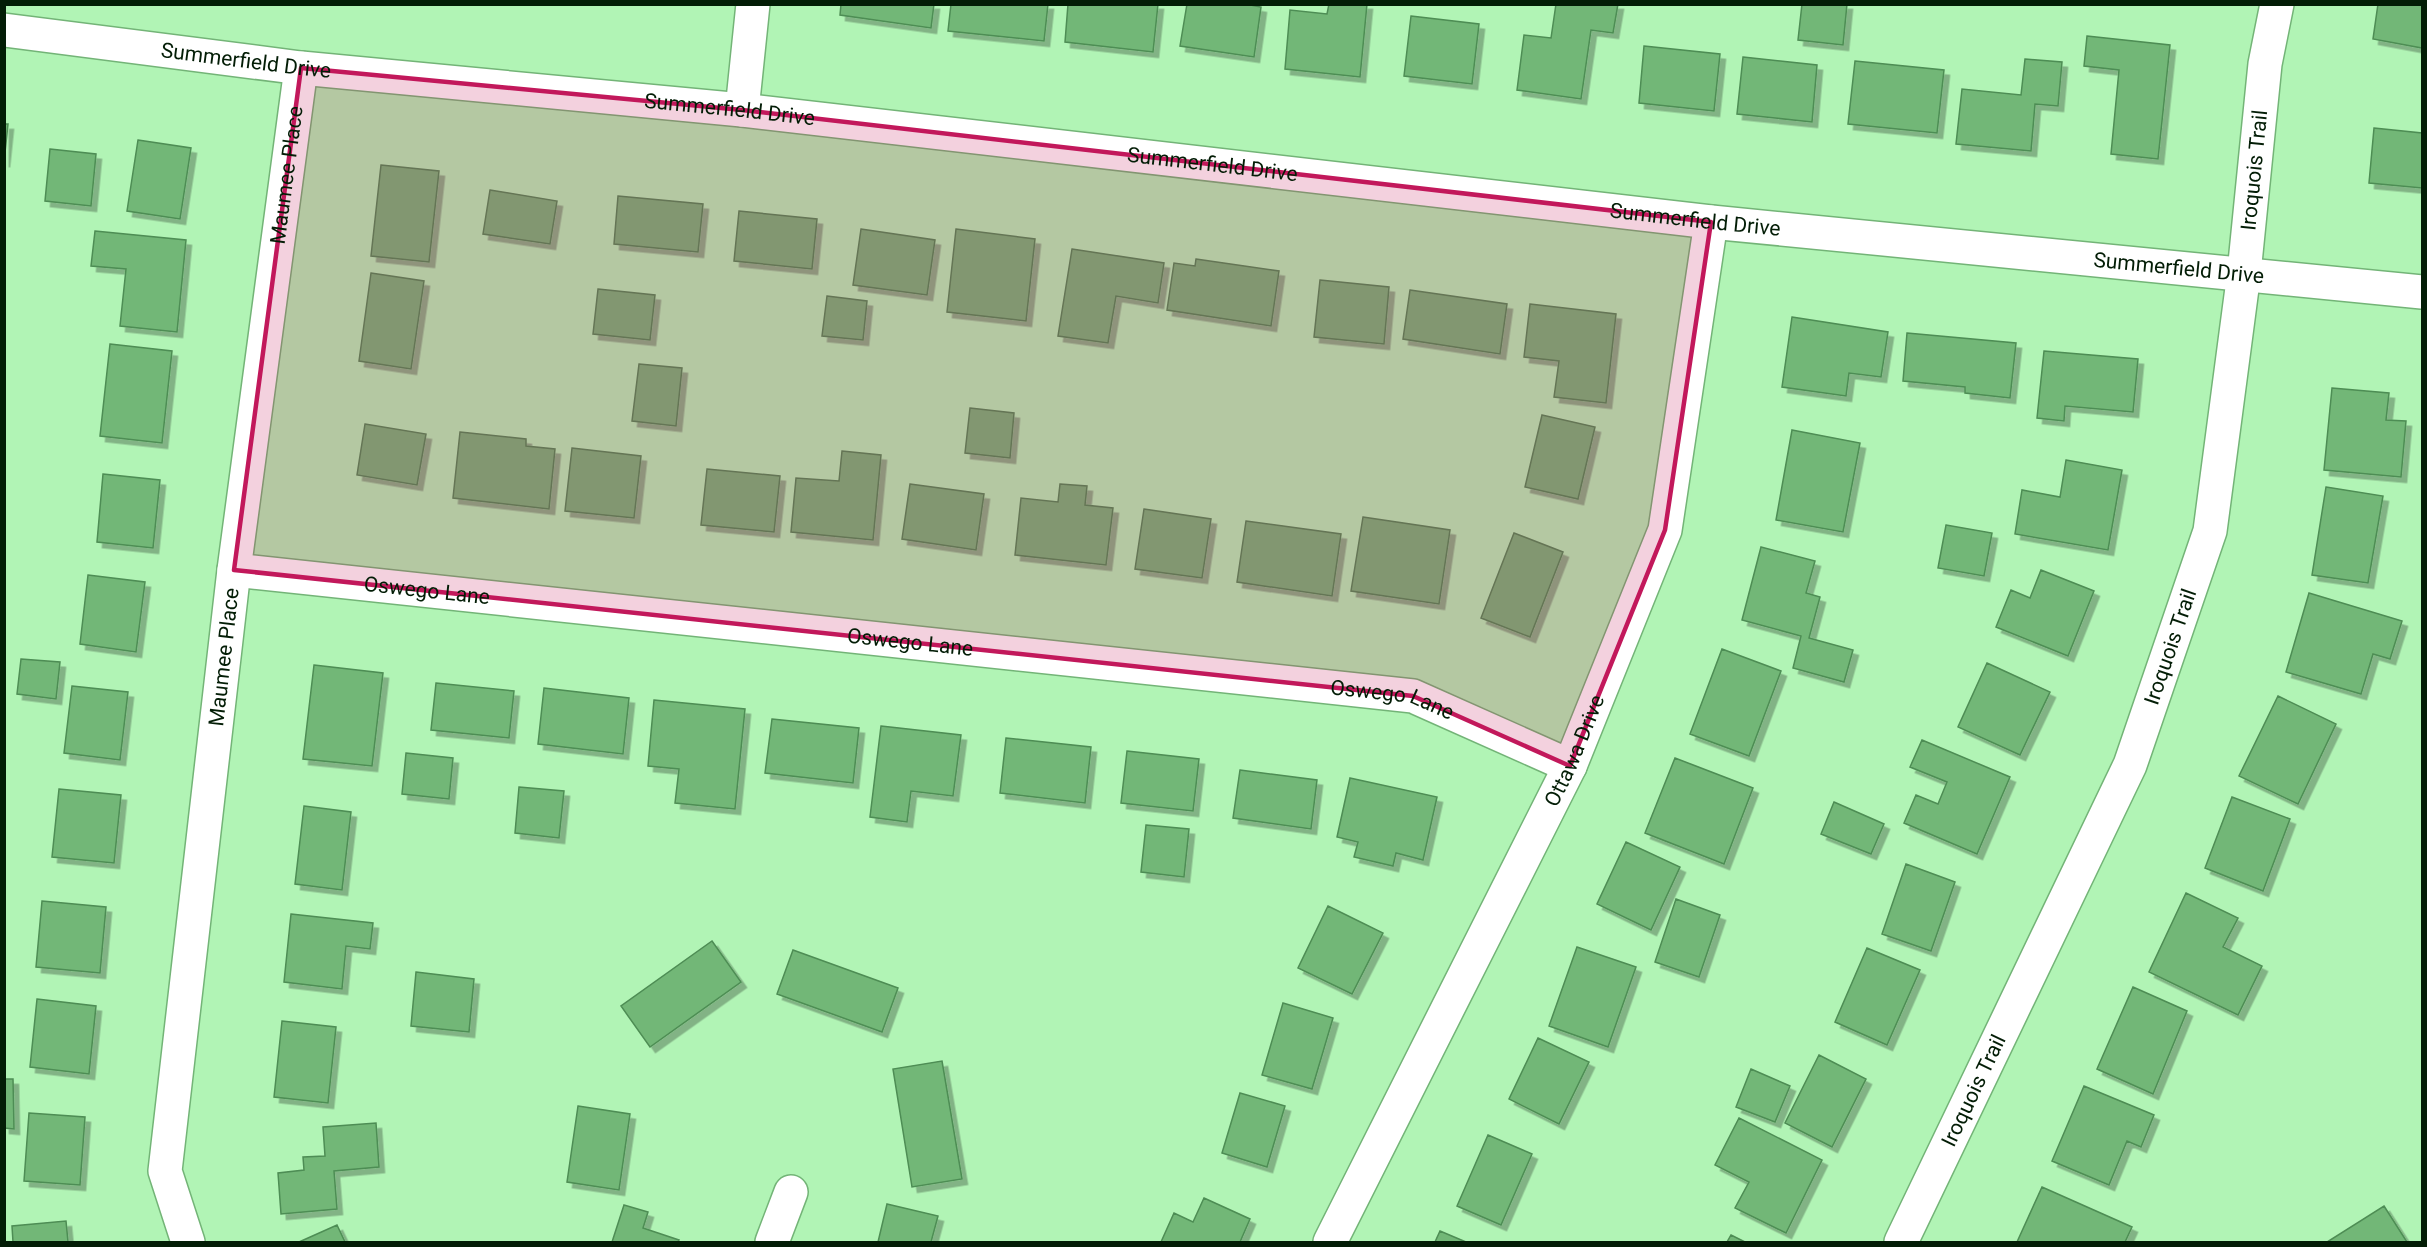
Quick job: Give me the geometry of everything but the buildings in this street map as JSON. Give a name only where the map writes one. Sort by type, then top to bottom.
[{"type":"street","points":[[742,110],[753,4]]},
{"type":"street","name":"Iroquois Trail","points":[[1901,1242],[2130,765],[2210,531],[2244,273],[2265,64],[2277,4]]},
{"type":"street","name":"Summerfield Drive","points":[[4,30],[301,68],[742,110],[1711,222],[2422,292]]},
{"type":"street","name":"Maumee Place","points":[[188,1242],[165,1171],[234,570],[301,68]]},
{"type":"street","name":"Ottawa Drive","points":[[1330,1242],[1570,766],[1665,530],[1711,222]]},
{"type":"street","name":"Oswego Lane","points":[[234,570],[1413,696],[1570,766]]},
{"type":"street","points":[[772,1242],[791,1192]]},
{"type":"highlighted area","points":[[301,68],[742,110],[1711,222],[1665,530],[1570,766],[1413,696],[234,570]]}]
